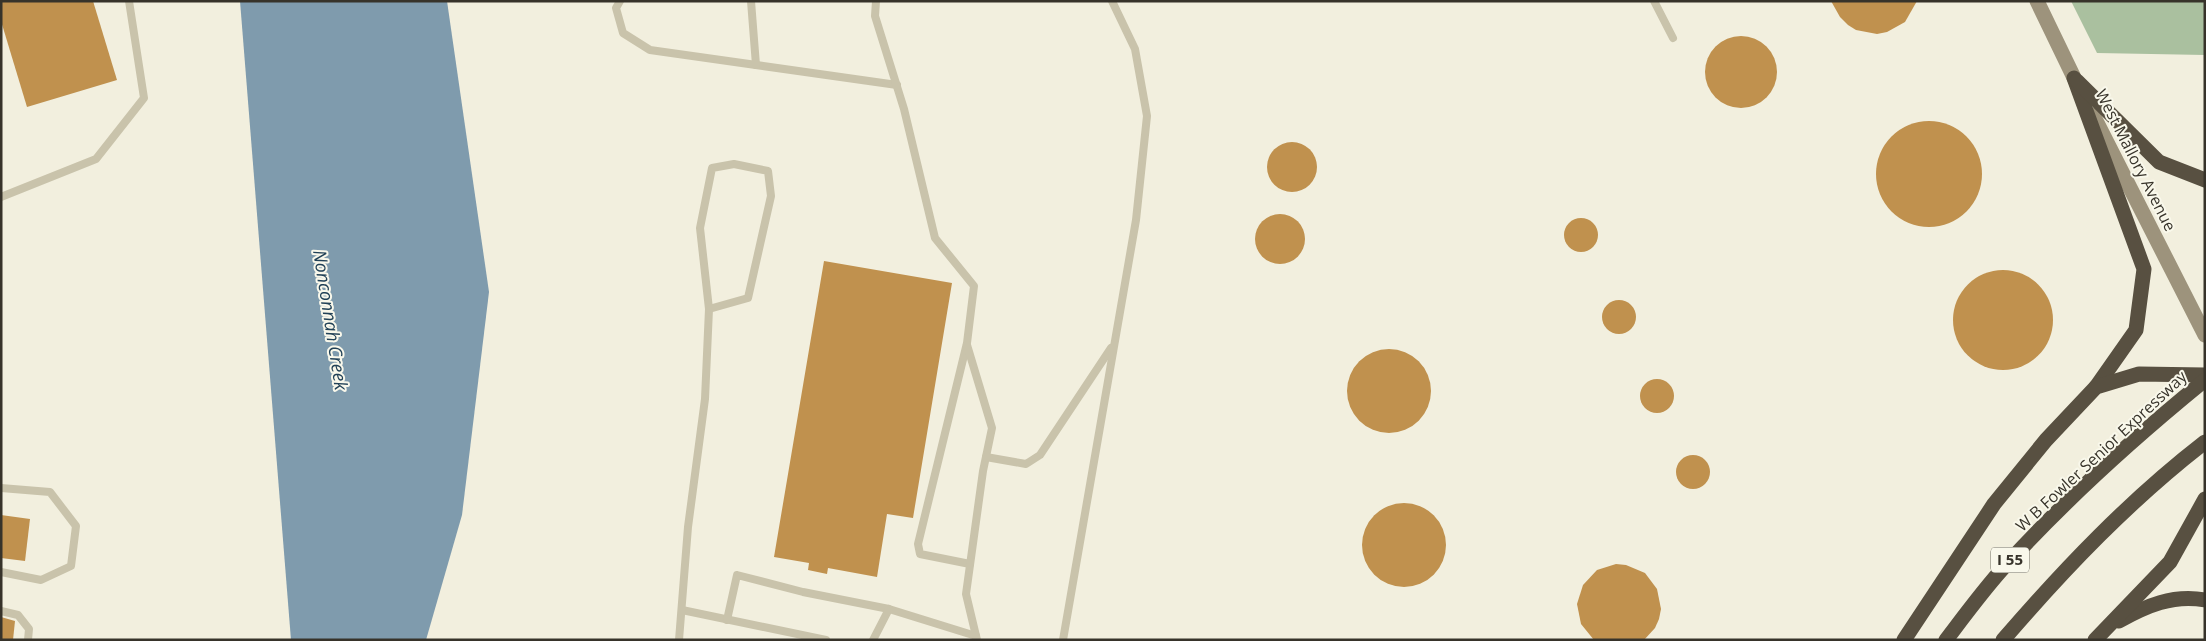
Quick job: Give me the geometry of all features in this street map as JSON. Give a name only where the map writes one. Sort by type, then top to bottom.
[{"type":"highway","points":[[2074,78],[2159,162],[2205,180]]},
{"type":"highway","points":[[1904,640],[1928,600],[1994,504],[2046,440],[2096,387],[2136,330],[2144,269],[2074,78]]},
{"type":"highway","points":[[2096,387],[2139,374],[2205,375]]},
{"type":"highway","name":"W B Fowler Senior Expressway","points":[[1946,640],[2003,568],[2082,488],[2205,380]]},
{"type":"highway","points":[[2003,640],[2058,576],[2181,460],[2205,442]]},
{"type":"highway","points":[[2100,635],[2170,562],[2205,499]]},
{"type":"highway","points":[[2100,635],[2146,606],[2192,597],[2205,600]]},
{"type":"main road","name":"West Mallory Avenue","points":[[2037,1],[2074,78],[2205,334]]},
{"type":"lane","points":[[1,197],[96,159],[144,98],[129,1]]},
{"type":"lane","points":[[620,1],[616,8],[623,33],[650,50],[897,85]]},
{"type":"lane","points":[[751,1],[756,65]]},
{"type":"lane","points":[[876,1],[875,16],[897,85],[935,238],[974,286],[967,343],[918,544],[920,554],[970,564]]},
{"type":"lane","points":[[1063,640],[1136,220],[1148,116],[1135,48],[1112,1]]},
{"type":"lane","points":[[1654,1],[1673,38]]},
{"type":"lane","points":[[679,640],[688,527],[705,399],[709,309],[700,228],[712,168],[734,164],[768,171],[771,196],[748,298],[709,309]]},
{"type":"lane","points":[[967,343],[992,428],[966,594],[976,638]]},
{"type":"lane","points":[[986,457],[1026,464],[1040,455],[1114,344]]},
{"type":"lane","points":[[1,488],[50,492],[76,526],[71,566],[40,580],[1,572]]},
{"type":"lane","points":[[727,620],[737,574],[803,592],[889,609],[976,638]]},
{"type":"lane","points":[[873,640],[889,609]]},
{"type":"lane","points":[[682,610],[826,640]]},
{"type":"lane","points":[[1,611],[18,615],[29,628],[28,640]]},
{"type":"green space","points":[[2071,1],[2205,1],[2205,55],[2097,53]]},
{"type":"water","name":"Nonconnah Creek","points":[[240,1],[447,1],[489,292],[462,515],[426,640],[291,640]]},
{"type":"building","points":[[1,1],[93,1],[117,80],[27,107],[1,21]]},
{"type":"building","points":[[1831,1],[1917,1],[1905,22],[1887,32],[1877,34],[1856,30],[1848,25],[1840,17]]},
{"type":"building","points":[[1748,36],[1767,46],[1775,58],[1777,72],[1775,86],[1767,98],[1755,106],[1734,108],[1715,98],[1707,86],[1705,65],[1715,46],[1727,38]]},
{"type":"building","points":[[1929,121],[1949,125],[1967,136],[1978,154],[1982,174],[1978,194],[1967,212],[1949,223],[1929,227],[1909,223],[1891,212],[1880,194],[1876,174],[1880,154],[1891,136],[1909,125]]},
{"type":"building","points":[[1292,142],[1301,144],[1312,153],[1317,167],[1315,176],[1306,187],[1292,192],[1283,190],[1272,181],[1267,167],[1269,158],[1278,147]]},
{"type":"building","points":[[1280,214],[1289,216],[1300,225],[1305,239],[1303,248],[1294,259],[1280,264],[1271,262],[1260,253],[1255,239],[1257,230],[1266,219]]},
{"type":"building","points":[[1581,218],[1588,219],[1593,223],[1597,228],[1597,242],[1593,247],[1588,251],[1581,252],[1574,251],[1569,247],[1565,242],[1564,235],[1565,228],[1569,223],[1574,219]]},
{"type":"building","points":[[824,261],[952,283],[913,518],[887,514],[877,577],[828,568],[827,574],[808,570],[809,563],[774,557]]},
{"type":"building","points":[[2003,270],[2022,274],[2038,285],[2049,301],[2053,320],[2049,339],[2038,355],[2022,366],[2003,370],[1984,366],[1968,355],[1957,339],[1953,320],[1957,301],[1968,285],[1984,274]]},
{"type":"building","points":[[1619,300],[1626,301],[1631,305],[1635,310],[1635,324],[1631,329],[1626,333],[1619,334],[1612,333],[1607,329],[1603,324],[1602,317],[1603,310],[1607,305],[1612,301]]},
{"type":"building","points":[[1389,349],[1405,352],[1419,361],[1428,375],[1431,391],[1428,407],[1419,421],[1405,430],[1389,433],[1373,430],[1359,421],[1350,407],[1347,391],[1350,375],[1359,361],[1373,352]]},
{"type":"building","points":[[1657,379],[1664,380],[1669,384],[1673,389],[1673,403],[1669,408],[1664,412],[1657,413],[1650,412],[1645,408],[1641,403],[1640,396],[1641,389],[1645,384],[1650,380]]},
{"type":"building","points":[[1693,455],[1700,456],[1705,460],[1709,465],[1709,479],[1705,484],[1700,488],[1693,489],[1686,488],[1681,484],[1677,479],[1676,472],[1677,465],[1681,460],[1686,456]]},
{"type":"building","points":[[1404,503],[1420,506],[1434,515],[1443,529],[1446,545],[1443,561],[1434,575],[1420,584],[1404,587],[1388,584],[1374,575],[1365,561],[1362,545],[1365,529],[1374,515],[1388,506]]},
{"type":"building","points":[[1,515],[30,519],[25,561],[1,558]]},
{"type":"building","points":[[1616,564],[1626,565],[1645,573],[1657,589],[1661,609],[1659,619],[1655,628],[1644,640],[1594,640],[1581,624],[1577,604],[1583,585],[1597,570]]},
{"type":"building","points":[[1,617],[15,621],[13,640],[1,640]]}]
